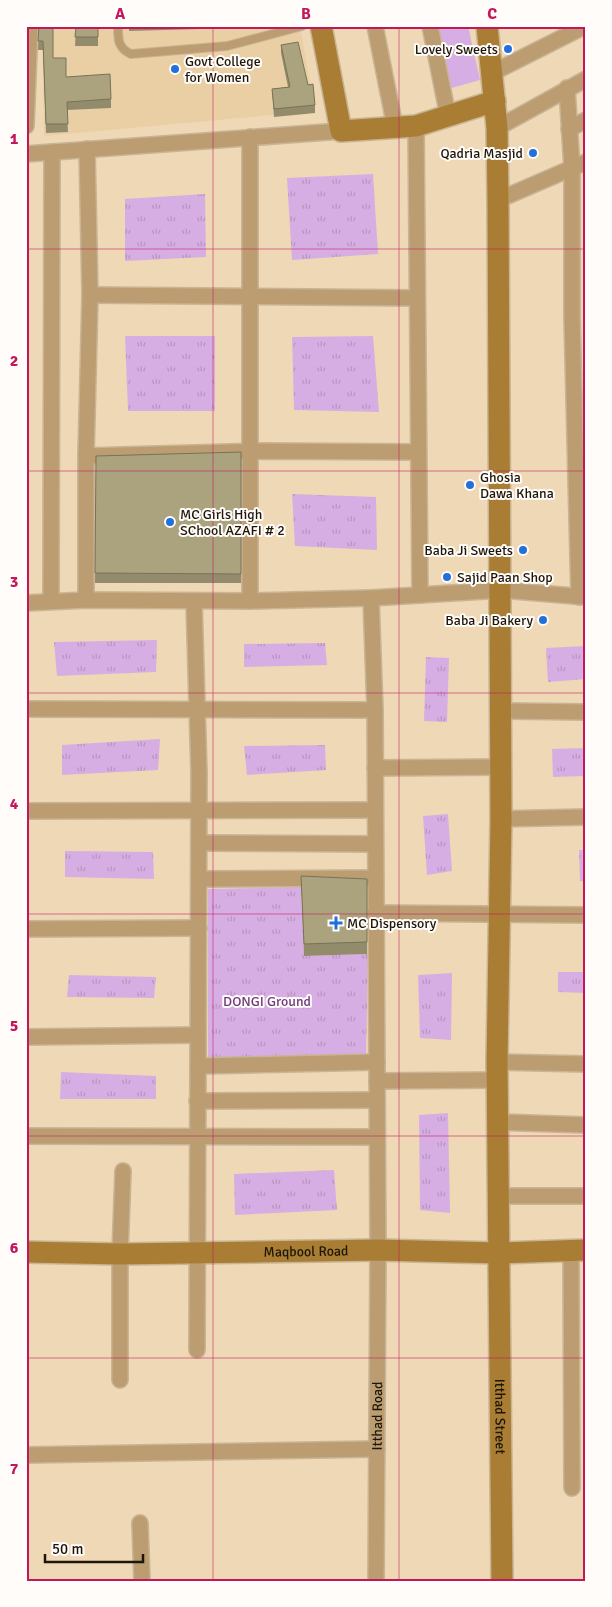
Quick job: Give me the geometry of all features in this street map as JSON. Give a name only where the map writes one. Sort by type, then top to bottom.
[{"type":"street","points":[[26,126],[30,26]]},
{"type":"street","points":[[321,26],[341,130]]},
{"type":"street","points":[[375,26],[406,126],[417,298],[420,595]]},
{"type":"street","points":[[430,26],[448,116]]},
{"type":"street","name":"Itthad Street","points":[[487,26],[497,128],[498,200],[501,819],[497,1122],[502,1581]]},
{"type":"street","points":[[492,73],[585,26]]},
{"type":"street","points":[[497,128],[586,79]]},
{"type":"street","points":[[26,603],[51,600],[250,601],[371,598],[501,590],[582,597],[579,317],[567,88]]},
{"type":"street","points":[[26,154],[406,126],[495,102]]},
{"type":"street","points":[[570,129],[586,120]]},
{"type":"street","points":[[250,137],[250,601]]},
{"type":"street","points":[[86,600],[86,456],[90,296],[87,149]]},
{"type":"street","points":[[51,600],[52,152]]},
{"type":"street","points":[[498,200],[586,162]]},
{"type":"street","points":[[90,296],[417,298]]},
{"type":"street","points":[[86,456],[250,451],[418,452]]},
{"type":"street","name":"Itthad Road","points":[[371,598],[375,710],[378,1250],[376,1581]]},
{"type":"street","points":[[194,601],[199,810],[196,1034],[198,1066],[197,1350]]},
{"type":"street","points":[[26,709],[375,710]]},
{"type":"street","points":[[501,711],[586,712]]},
{"type":"street","points":[[375,768],[500,767]]},
{"type":"street","points":[[26,811],[375,810]]},
{"type":"street","points":[[501,819],[586,817]]},
{"type":"street","points":[[199,843],[375,844]]},
{"type":"street","points":[[199,879],[376,878]]},
{"type":"street","points":[[375,913],[586,915]]},
{"type":"street","points":[[26,929],[198,928]]},
{"type":"street","points":[[26,1037],[196,1034]]},
{"type":"street","points":[[198,1066],[376,1062]]},
{"type":"street","points":[[376,1081],[586,1064]]},
{"type":"street","points":[[197,1101],[377,1100]]},
{"type":"street","points":[[497,1122],[586,1125]]},
{"type":"street","points":[[26,1136],[198,1138],[377,1137]]},
{"type":"street","points":[[120,1380],[120,1254],[123,1171]]},
{"type":"street","points":[[498,1196],[586,1196]]},
{"type":"street","name":"Maqbool Road","points":[[26,1252],[198,1254],[378,1250],[498,1253],[579,1250]]},
{"type":"street","points":[[572,1488],[579,1250]]},
{"type":"street","points":[[26,1455],[377,1449]]},
{"type":"street","points":[[140,1522],[142,1581]]},
{"type":"lane","points":[[118,26],[118,42],[123,50],[131,54],[227,46],[302,26]]},
{"type":"shaded area","name":"Govt College for Women","points":[[42,26],[300,26],[315,111],[44,136]]},
{"type":"green space","points":[[435,26],[468,26],[480,80],[448,89]]},
{"type":"green space","points":[[373,174],[378,254],[292,260],[287,178]]},
{"type":"green space","points":[[205,194],[206,257],[125,261],[125,199]]},
{"type":"green space","points":[[125,336],[215,336],[215,411],[128,411]]},
{"type":"green space","points":[[373,336],[379,412],[294,410],[292,337]]},
{"type":"green space","points":[[292,494],[376,497],[377,550],[295,546]]},
{"type":"green space","points":[[157,640],[156,672],[57,676],[54,642]]},
{"type":"green space","points":[[325,643],[327,665],[244,667],[244,644]]},
{"type":"green space","points":[[586,646],[586,679],[548,682],[546,648]]},
{"type":"green space","points":[[426,657],[449,658],[447,722],[424,721]]},
{"type":"green space","points":[[160,739],[158,770],[62,775],[62,745]]},
{"type":"green space","points":[[325,745],[326,770],[247,775],[244,746]]},
{"type":"green space","points":[[586,748],[586,776],[553,777],[552,749]]},
{"type":"green space","points":[[448,814],[452,871],[427,875],[423,816]]},
{"type":"green space","points":[[579,850],[586,850],[586,881],[580,881]]},
{"type":"green space","points":[[65,851],[153,852],[154,879],[65,877]]},
{"type":"green space","name":"DONGI Ground","points":[[301,887],[304,956],[368,954],[366,1059],[208,1062],[208,889]]},
{"type":"green space","points":[[558,972],[586,972],[586,993],[558,992]]},
{"type":"green space","points":[[452,973],[451,1040],[420,1038],[418,975]]},
{"type":"green space","points":[[69,975],[156,977],[154,998],[67,997]]},
{"type":"green space","points":[[61,1072],[156,1076],[156,1099],[60,1099]]},
{"type":"green space","points":[[448,1113],[450,1213],[420,1210],[419,1115]]},
{"type":"green space","points":[[334,1170],[337,1210],[235,1215],[234,1174]]},
{"type":"building","points":[[39,26],[53,26],[53,58],[66,58],[66,77],[110,74],[111,99],[67,102],[68,124],[46,124],[43,41],[38,41]]},
{"type":"building","points":[[76,26],[98,26],[98,37],[75,37]]},
{"type":"building","points":[[298,42],[308,85],[313,84],[315,105],[274,109],[272,89],[290,87],[281,45]]},
{"type":"building","name":"MC Girls High SChool AZAFI # 2","points":[[241,452],[241,574],[95,573],[96,456]]},
{"type":"building","name":"MC Dispensory","points":[[301,876],[367,879],[367,942],[304,944]]},
{"type":"place","name":"Lovely Sweets","points":[[508,49]]},
{"type":"place","name":"Govt College for Women","points":[[175,69]]},
{"type":"place","name":"Qadria Masjid","points":[[533,153]]},
{"type":"place","name":"Ghosia Dawa Khana","points":[[470,485]]},
{"type":"place","name":"MC Girls High SChool AZAFI # 2","points":[[170,522]]},
{"type":"place","name":"Baba Ji Sweets","points":[[523,550]]},
{"type":"place","name":"Sajid Paan Shop","points":[[447,577]]},
{"type":"place","name":"Baba Ji Bakery","points":[[543,620]]},
{"type":"place","name":"MC Dispensory","points":[[336,923]]}]
